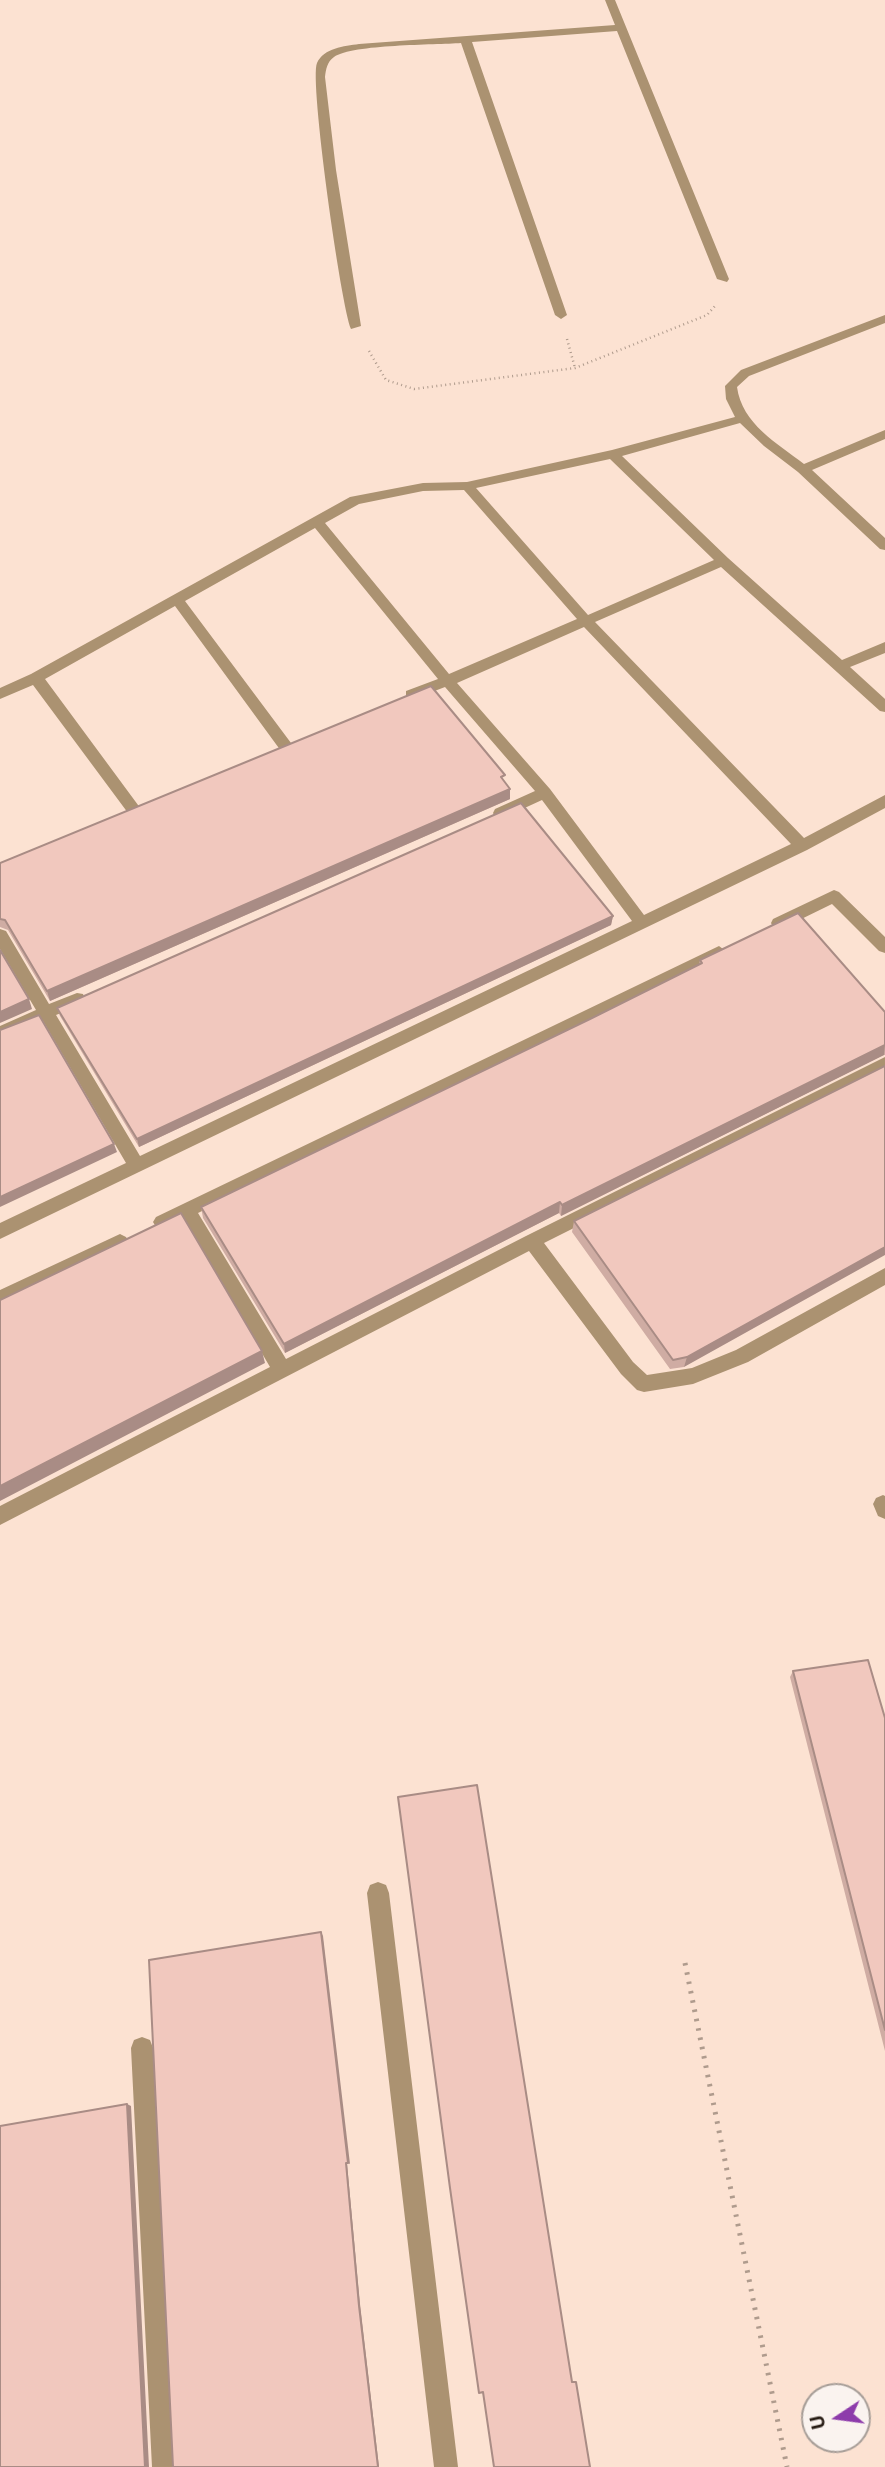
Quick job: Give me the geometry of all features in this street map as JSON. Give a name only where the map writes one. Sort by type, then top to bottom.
[{"type":"street","points":[[610,0],[619,28],[723,279]]},
{"type":"street","points":[[355,326],[327,152],[320,86],[321,65],[327,57],[349,48],[619,28]]},
{"type":"street","points":[[465,38],[561,316]]},
{"type":"street","points":[[885,319],[745,373],[731,386],[730,400],[742,419],[803,469],[885,546]]},
{"type":"street","points":[[0,694],[36,678],[355,500],[423,487],[467,486],[613,454],[742,419]]},
{"type":"street","points":[[803,469],[885,435]]},
{"type":"street","points":[[613,454],[723,561],[885,707]]},
{"type":"street","points":[[467,486],[586,621],[802,846]]},
{"type":"street","points":[[316,521],[447,681],[545,793],[642,923]]},
{"type":"street","points":[[397,701],[723,561]]},
{"type":"street","points":[[177,599],[286,747]]},
{"type":"street","points":[[839,667],[885,647]]},
{"type":"street","points":[[36,678],[133,809]]},
{"type":"street","points":[[483,820],[545,793]]},
{"type":"street","points":[[0,1231],[802,846],[885,801]]},
{"type":"street","points":[[760,933],[834,896],[885,947]]},
{"type":"street","points":[[0,935],[136,1166]]},
{"type":"street","points":[[0,1299],[734,945]]},
{"type":"street","points":[[0,1033],[95,992]]},
{"type":"street","points":[[0,1516],[532,1241],[885,1064]]},
{"type":"street","points":[[187,1210],[282,1370]]},
{"type":"street","points":[[532,1241],[627,1368],[644,1384],[693,1376],[742,1356],[885,1276]]},
{"type":"street","points":[[378,1893],[446,2467]]},
{"type":"street","points":[[142,2048],[164,2467]]},
{"type":"path","points":[[355,326],[386,380],[414,389],[575,368],[707,315]]},
{"type":"path","points":[[685,1963],[787,2467]]},
{"type":"building","points":[[431,686],[505,775],[501,777],[510,789],[47,991],[5,920],[0,919],[0,863]]},
{"type":"building","points":[[521,803],[613,916],[137,1139],[57,1008]]},
{"type":"building","points":[[798,913],[885,1012],[885,1045],[562,1205],[560,1202],[284,1344],[201,1207],[590,1019],[702,963],[700,960]]},
{"type":"building","points":[[0,950],[29,999],[0,1012]]},
{"type":"building","points":[[39,1015],[114,1144],[0,1197],[0,1030]]},
{"type":"building","points":[[885,1066],[885,1247],[687,1357],[673,1360],[574,1221]]},
{"type":"building","points":[[181,1213],[262,1351],[0,1486],[0,1300]]},
{"type":"building","points":[[868,1660],[885,1718],[885,2030],[793,1671]]},
{"type":"building","points":[[477,1785],[572,2382],[576,2382],[590,2467],[494,2467],[483,2392],[479,2393],[398,1797]]},
{"type":"building","points":[[321,1932],[348,2163],[359,2306],[378,2467],[173,2467],[149,1960]]},
{"type":"building","points":[[127,2104],[145,2467],[0,2467],[0,2126]]}]
